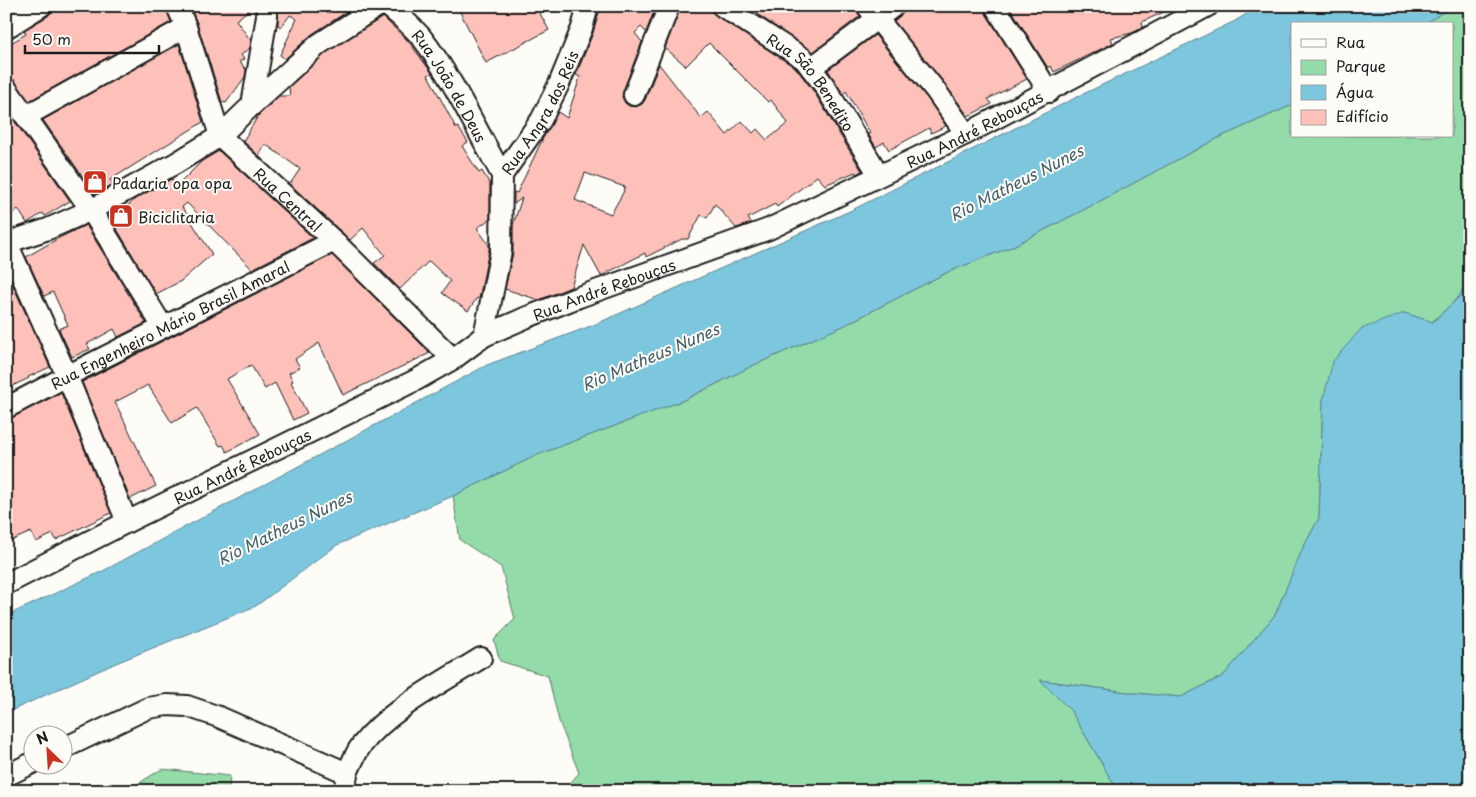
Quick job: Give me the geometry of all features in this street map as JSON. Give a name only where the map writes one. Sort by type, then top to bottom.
[{"type":"street","points":[[6,28],[41,6]]},
{"type":"street","name":"Rua Central","points":[[177,6],[186,28],[220,136],[334,241],[452,359]]},
{"type":"street","points":[[252,105],[267,16],[266,6]]},
{"type":"street","points":[[128,522],[7,243],[48,229],[90,210],[176,163],[220,136],[319,44],[378,6]]},
{"type":"street","name":"Rua João de Deus","points":[[388,6],[421,37],[441,66],[502,174]]},
{"type":"street","points":[[572,6],[582,28]]},
{"type":"street","name":"Rua Angra dos Reis","points":[[484,336],[501,251],[502,174],[540,120],[559,84],[582,28],[588,6]]},
{"type":"street","points":[[634,95],[669,6]]},
{"type":"street","name":"Rua São Benedito","points":[[722,6],[804,59],[824,85],[878,175]]},
{"type":"street","points":[[811,68],[872,12],[894,6]]},
{"type":"street","points":[[995,6],[1048,92]]},
{"type":"street","name":"Rua André Rebouças","points":[[6,584],[416,380],[452,359],[484,336],[579,297],[769,229],[966,134],[1208,6]]},
{"type":"street","points":[[872,12],[936,91],[966,134]]},
{"type":"street","points":[[26,116],[186,28]]},
{"type":"street","points":[[6,88],[90,210],[163,327]]},
{"type":"street","name":"Rua Engenheiro Mário Brasil Amaral","points":[[6,408],[334,241]]},
{"type":"street","points":[[72,744],[148,708],[167,705],[188,706],[219,717],[346,782],[360,746],[380,727],[408,704],[481,658]]},
{"type":"street","points":[[6,776],[22,768]]},
{"type":"green space","points":[[1453,6],[1470,6],[1470,273],[1459,297],[1432,322],[1404,313],[1323,400],[1319,518],[1302,550],[1275,615],[1223,676],[1181,697],[1134,693],[1041,680],[1071,711],[1118,791],[563,791],[579,773],[559,721],[548,676],[500,661],[494,640],[515,619],[501,567],[460,540],[453,496],[537,455],[684,400],[754,365],[843,326],[948,272],[1011,247],[1218,138],[1291,105],[1291,138],[1454,138],[1454,22],[1427,22]]},
{"type":"green space","points":[[162,769],[230,776],[229,791],[130,791],[131,788]]},
{"type":"water","name":"Rio Matheus Nunes","points":[[1259,6],[1453,6],[1427,22],[1291,22],[1291,105],[1218,138],[1011,247],[948,272],[843,326],[754,365],[684,400],[537,455],[453,496],[337,545],[256,606],[116,663],[6,713],[6,616],[103,571],[487,365],[596,324],[852,210],[1077,97],[1235,21]]},
{"type":"water","points":[[1470,273],[1470,791],[1118,791],[1071,711],[1040,680],[1134,693],[1181,697],[1223,676],[1275,615],[1302,550],[1319,518],[1323,400],[1333,361],[1361,329],[1404,313],[1433,322],[1459,297]]},
{"type":"building","points":[[53,6],[165,6],[171,22],[29,101],[15,81],[6,76],[6,46],[26,34],[24,30],[48,16]]},
{"type":"building","points":[[190,6],[254,6],[236,20],[251,41],[250,48],[241,55],[244,59],[239,62],[246,69],[245,77],[226,103],[222,102]]},
{"type":"building","points":[[278,6],[323,6],[328,13],[339,6],[356,6],[312,34],[285,59],[280,55],[297,19],[290,15],[281,27],[278,25]]},
{"type":"building","points":[[457,6],[536,6],[549,30],[486,63]]},
{"type":"building","points":[[601,6],[656,6],[646,32],[641,27],[635,33],[642,42],[623,91],[622,97],[625,103],[636,107],[642,104],[659,64],[701,118],[708,112],[727,135],[742,121],[753,133],[757,129],[767,140],[788,123],[771,100],[768,102],[709,43],[686,66],[665,48],[681,6],[710,6],[716,16],[796,68],[814,92],[862,171],[856,174],[855,172],[825,185],[817,176],[777,207],[775,204],[748,218],[751,223],[736,228],[715,204],[707,218],[701,215],[688,239],[682,239],[646,257],[645,253],[601,276],[584,245],[571,287],[539,300],[505,289],[513,253],[513,225],[522,198],[514,204],[514,192],[517,193],[543,138],[558,112],[567,118],[580,77],[576,75],[593,33]],"holes":[[[585,173],[625,187],[611,214],[575,200]]]},
{"type":"building","points":[[762,6],[855,6],[860,16],[813,52],[757,14]]},
{"type":"building","points":[[906,6],[983,6],[1027,79],[988,99],[992,104],[968,116],[945,84],[894,21],[901,15]]},
{"type":"building","points":[[1009,6],[1177,6],[1142,22],[1143,27],[1132,33],[1111,38],[1113,43],[1054,72],[1051,66],[1048,68]]},
{"type":"building","points":[[383,17],[409,42],[432,73],[428,75],[456,128],[458,127],[468,142],[462,146],[479,173],[482,171],[490,184],[490,219],[477,228],[489,245],[489,250],[479,299],[477,298],[468,311],[442,293],[450,281],[429,261],[400,289],[374,263],[385,255],[363,228],[350,240],[290,184],[300,169],[265,144],[259,156],[243,141],[258,116],[279,96],[290,96],[289,87],[326,53]]},
{"type":"building","points":[[875,35],[927,98],[946,126],[931,133],[929,128],[889,150],[884,142],[876,147],[846,91],[843,94],[828,70]]},
{"type":"building","points":[[179,44],[203,122],[110,180],[113,184],[95,194],[43,120]]},
{"type":"building","points":[[6,109],[70,201],[45,216],[43,213],[27,223],[18,209],[6,218]]},
{"type":"building","points":[[219,151],[313,238],[252,269],[187,203],[182,207],[212,254],[181,281],[156,294],[108,214],[124,205],[126,208],[135,199],[171,179],[178,185],[202,161]]},
{"type":"building","points":[[86,225],[146,323],[118,337],[114,329],[87,344],[90,349],[72,357],[59,329],[68,325],[53,292],[44,296],[26,257]]},
{"type":"building","points":[[332,255],[430,353],[343,395],[319,343],[295,359],[300,367],[289,373],[293,381],[291,382],[307,413],[293,420],[275,383],[265,389],[251,365],[227,379],[260,434],[227,452],[223,445],[220,446],[197,408],[172,423],[148,385],[115,402],[156,486],[130,499],[82,382]]},
{"type":"building","points":[[6,270],[50,367],[6,389]]},
{"type":"building","points":[[61,393],[111,513],[56,540],[53,534],[36,542],[31,532],[6,543],[6,420]]},
{"type":"place","name":"Padaria opa opa","points":[[95,182]]},
{"type":"place","name":"Biciclitaria","points":[[121,216]]}]
